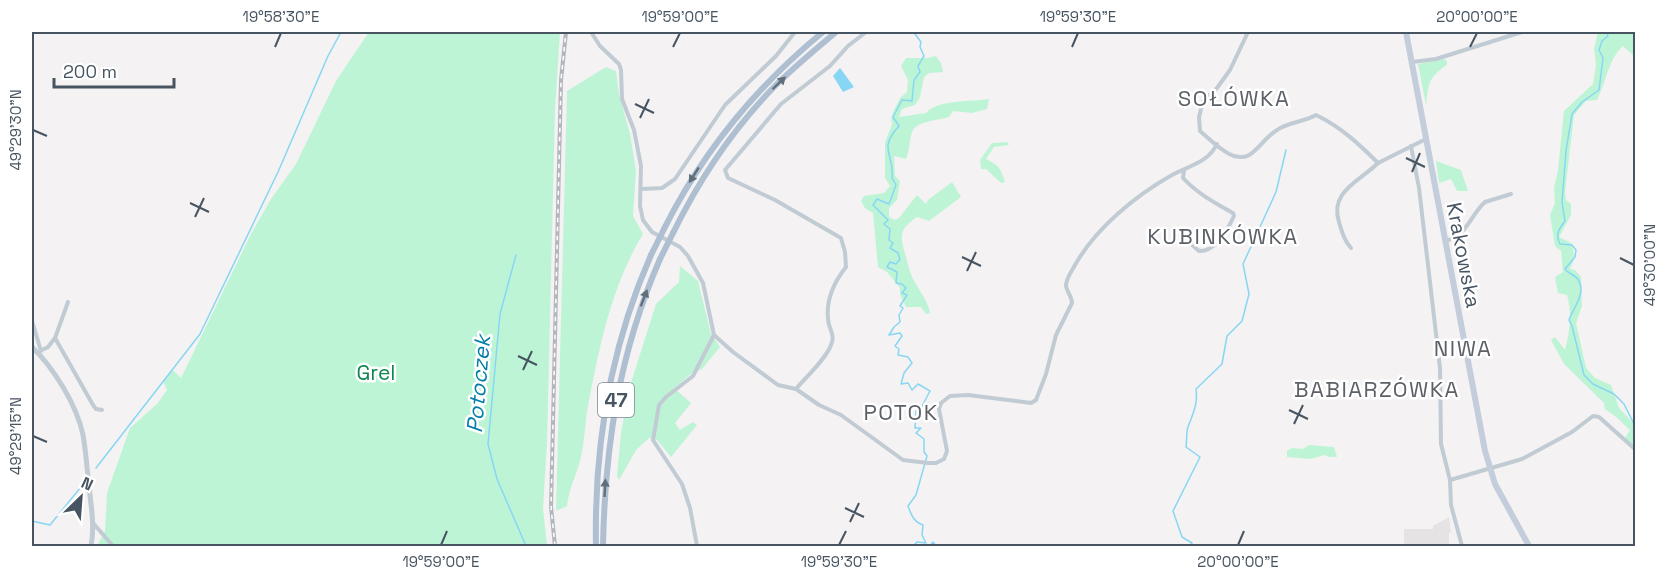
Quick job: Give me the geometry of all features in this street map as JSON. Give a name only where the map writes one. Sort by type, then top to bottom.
[{"type":"main road","name":"47","points":[[596,543],[599,450],[610,381],[629,310],[651,255],[697,170],[734,122],[769,81],[823,32]]},
{"type":"main road","name":"47","points":[[603,546],[606,468],[616,399],[636,321],[660,259],[700,181],[740,127],[774,87],[836,32]]},
{"type":"main road","name":"Krakowska","points":[[1406,32],[1489,468],[1499,492],[1529,546]]},
{"type":"street","points":[[591,32],[600,46],[619,64],[621,70],[622,99],[634,130],[640,166],[641,212],[644,223],[652,232],[683,249],[701,278],[714,335],[778,385],[796,389],[819,405],[858,426],[903,459],[925,463],[936,463],[944,459],[948,451],[939,409],[941,403],[950,396],[968,395],[1030,403],[1036,400],[1046,374],[1056,335],[1072,303],[1066,286],[1068,276],[1084,249],[1095,234],[1154,186],[1197,164],[1209,156],[1217,144]]},
{"type":"street","points":[[641,189],[662,188],[675,179],[724,105],[776,56],[795,32]]},
{"type":"street","points":[[796,389],[831,347],[834,336],[828,318],[831,296],[835,281],[846,267],[841,238],[728,178],[725,172],[781,104],[824,71],[848,46],[866,32]]},
{"type":"street","points":[[1248,32],[1230,70],[1200,107],[1200,131],[1235,157],[1249,156],[1275,131],[1316,115],[1346,132],[1378,163]]},
{"type":"street","points":[[1412,62],[1450,55],[1522,32]]},
{"type":"street","points":[[1351,248],[1345,241],[1336,216],[1336,205],[1340,197],[1378,163],[1426,139]]},
{"type":"street","points":[[1411,146],[1419,188],[1440,368],[1441,444],[1450,480],[1450,500],[1462,546]]},
{"type":"street","points":[[1184,170],[1184,178],[1192,187],[1234,216],[1216,244],[1209,250],[1199,251],[1190,243]]},
{"type":"street","points":[[1445,241],[1460,234],[1485,202],[1511,194]]},
{"type":"street","points":[[40,352],[48,347],[55,338],[68,302]]},
{"type":"street","points":[[32,321],[40,352]]},
{"type":"street","points":[[697,546],[690,508],[682,484],[653,440],[658,405],[693,376],[714,335]]},
{"type":"street","points":[[55,338],[93,405],[96,409],[102,410]]},
{"type":"street","points":[[32,346],[40,352],[57,377],[82,433],[93,523],[91,546]]},
{"type":"street","points":[[1450,480],[1522,459],[1596,416],[1635,450]]},
{"type":"street","points":[[93,523],[113,546]]},
{"type":"shaded area","points":[[1449,517],[1451,532],[1449,533],[1449,546],[1404,546],[1404,529],[1433,529],[1433,526]]},
{"type":"green space","name":"Grel","points":[[369,32],[560,32],[555,110],[547,443],[543,508],[547,546],[97,546],[105,531],[107,493],[130,428],[157,404],[167,390],[163,381],[173,370],[181,378],[251,234],[271,199],[296,164],[336,81]]},
{"type":"green space","points":[[1598,32],[1635,32],[1635,57],[1623,46],[1611,64],[1597,100],[1586,101],[1574,115],[1565,192],[1566,200],[1571,204],[1571,215],[1559,237],[1571,243],[1574,256],[1570,269],[1575,270],[1581,277],[1582,306],[1576,323],[1586,368],[1595,378],[1611,385],[1619,408],[1635,425],[1635,448],[1625,438],[1630,430],[1605,409],[1604,403],[1564,364],[1551,340],[1555,337],[1565,350],[1570,322],[1567,295],[1558,293],[1555,277],[1563,272],[1561,251],[1555,246],[1550,215],[1555,203],[1554,188],[1564,111],[1593,84],[1596,65],[1594,49]]},
{"type":"green space","points":[[936,56],[943,72],[929,73],[924,77],[920,97],[915,105],[902,109],[899,117],[926,113],[946,103],[989,99],[987,109],[972,113],[953,111],[949,117],[919,125],[913,130],[906,159],[894,156],[895,176],[900,181],[897,200],[889,208],[889,217],[895,220],[899,218],[917,195],[926,204],[952,182],[961,197],[929,221],[917,217],[906,226],[902,234],[911,274],[929,308],[930,313],[926,314],[921,307],[906,307],[900,294],[900,288],[887,272],[878,267],[873,213],[865,208],[861,201],[864,196],[884,193],[890,186],[885,178],[885,143],[894,110],[900,98],[907,92],[908,80],[901,66],[906,58]]},
{"type":"green space","points":[[1444,59],[1447,65],[1430,81],[1426,105],[1418,64]]},
{"type":"green space","points":[[606,67],[616,71],[619,94],[630,134],[636,171],[633,216],[643,234],[622,275],[607,320],[591,389],[581,457],[567,506],[556,511],[567,91]]},
{"type":"green space","points":[[1007,142],[1009,145],[994,147],[986,159],[997,165],[1005,182],[1001,183],[986,169],[981,169],[980,160],[992,143]]},
{"type":"green space","points":[[1436,161],[1461,170],[1468,191],[1457,191],[1451,179],[1439,183]]},
{"type":"green space","points":[[680,266],[698,281],[711,334],[720,347],[702,369],[692,373],[674,388],[691,403],[675,423],[680,430],[693,422],[697,425],[671,457],[657,440],[649,438],[636,450],[619,480],[617,476],[621,433],[629,389],[656,304],[679,282]]},
{"type":"green space","points":[[1309,445],[1334,447],[1337,457],[1325,455],[1310,459],[1287,457],[1287,451],[1292,448],[1303,449]]},
{"type":"water","points":[[840,68],[854,87],[843,92],[833,76]]},
{"type":"waterway","points":[[96,468],[200,334],[278,172],[328,56],[341,32]]},
{"type":"waterway","points":[[913,546],[917,542],[926,543],[922,535],[923,525],[913,518],[908,506],[916,495],[927,456],[924,452],[924,439],[916,433],[921,428],[915,428],[916,411],[921,408],[930,391],[918,384],[912,390],[908,383],[901,384],[904,373],[912,363],[908,357],[898,355],[899,349],[895,346],[902,336],[900,333],[889,335],[900,322],[899,315],[903,308],[900,306],[907,295],[902,293],[906,288],[896,283],[897,272],[887,267],[890,262],[896,264],[900,259],[898,253],[890,248],[893,243],[889,240],[890,229],[884,224],[888,220],[873,205],[877,199],[889,204],[896,185],[892,178],[888,147],[889,141],[899,126],[893,117],[902,100],[912,101],[914,80],[920,72],[918,66],[924,56],[920,47],[921,42],[915,32]]},
{"type":"waterway","points":[[1606,32],[1608,36],[1602,41],[1599,50],[1603,58],[1599,90],[1582,102],[1572,114],[1562,202],[1565,221],[1559,229],[1558,237],[1560,244],[1572,245],[1576,250],[1575,257],[1565,269],[1580,283],[1579,300],[1569,320],[1584,375],[1593,384],[1614,394],[1624,404],[1634,424],[1636,439]]},
{"type":"waterway","points":[[1190,546],[1192,543],[1182,537],[1173,511],[1200,457],[1186,447],[1187,429],[1196,404],[1196,389],[1222,364],[1227,336],[1242,321],[1249,294],[1243,264],[1276,192],[1286,150]]},
{"type":"waterway","name":"Potoczek","points":[[516,255],[500,314],[488,444],[497,479],[526,546]]},
{"type":"waterway","points":[[32,521],[50,525],[85,482]]},
{"type":"waterway","points":[[930,546],[933,542],[936,546]]},
{"type":"railway","points":[[555,546],[551,507],[561,80],[566,32]]},
{"type":"district","name":"SOŁÓWKA","points":[[1234,98]]},
{"type":"district","name":"KUBINKÓWKA","points":[[1223,236]]},
{"type":"district","name":"NIWA","points":[[1463,348]]},
{"type":"district","name":"BABIARZÓWKA","points":[[1377,389]]},
{"type":"district","name":"POTOK","points":[[901,412]]}]
